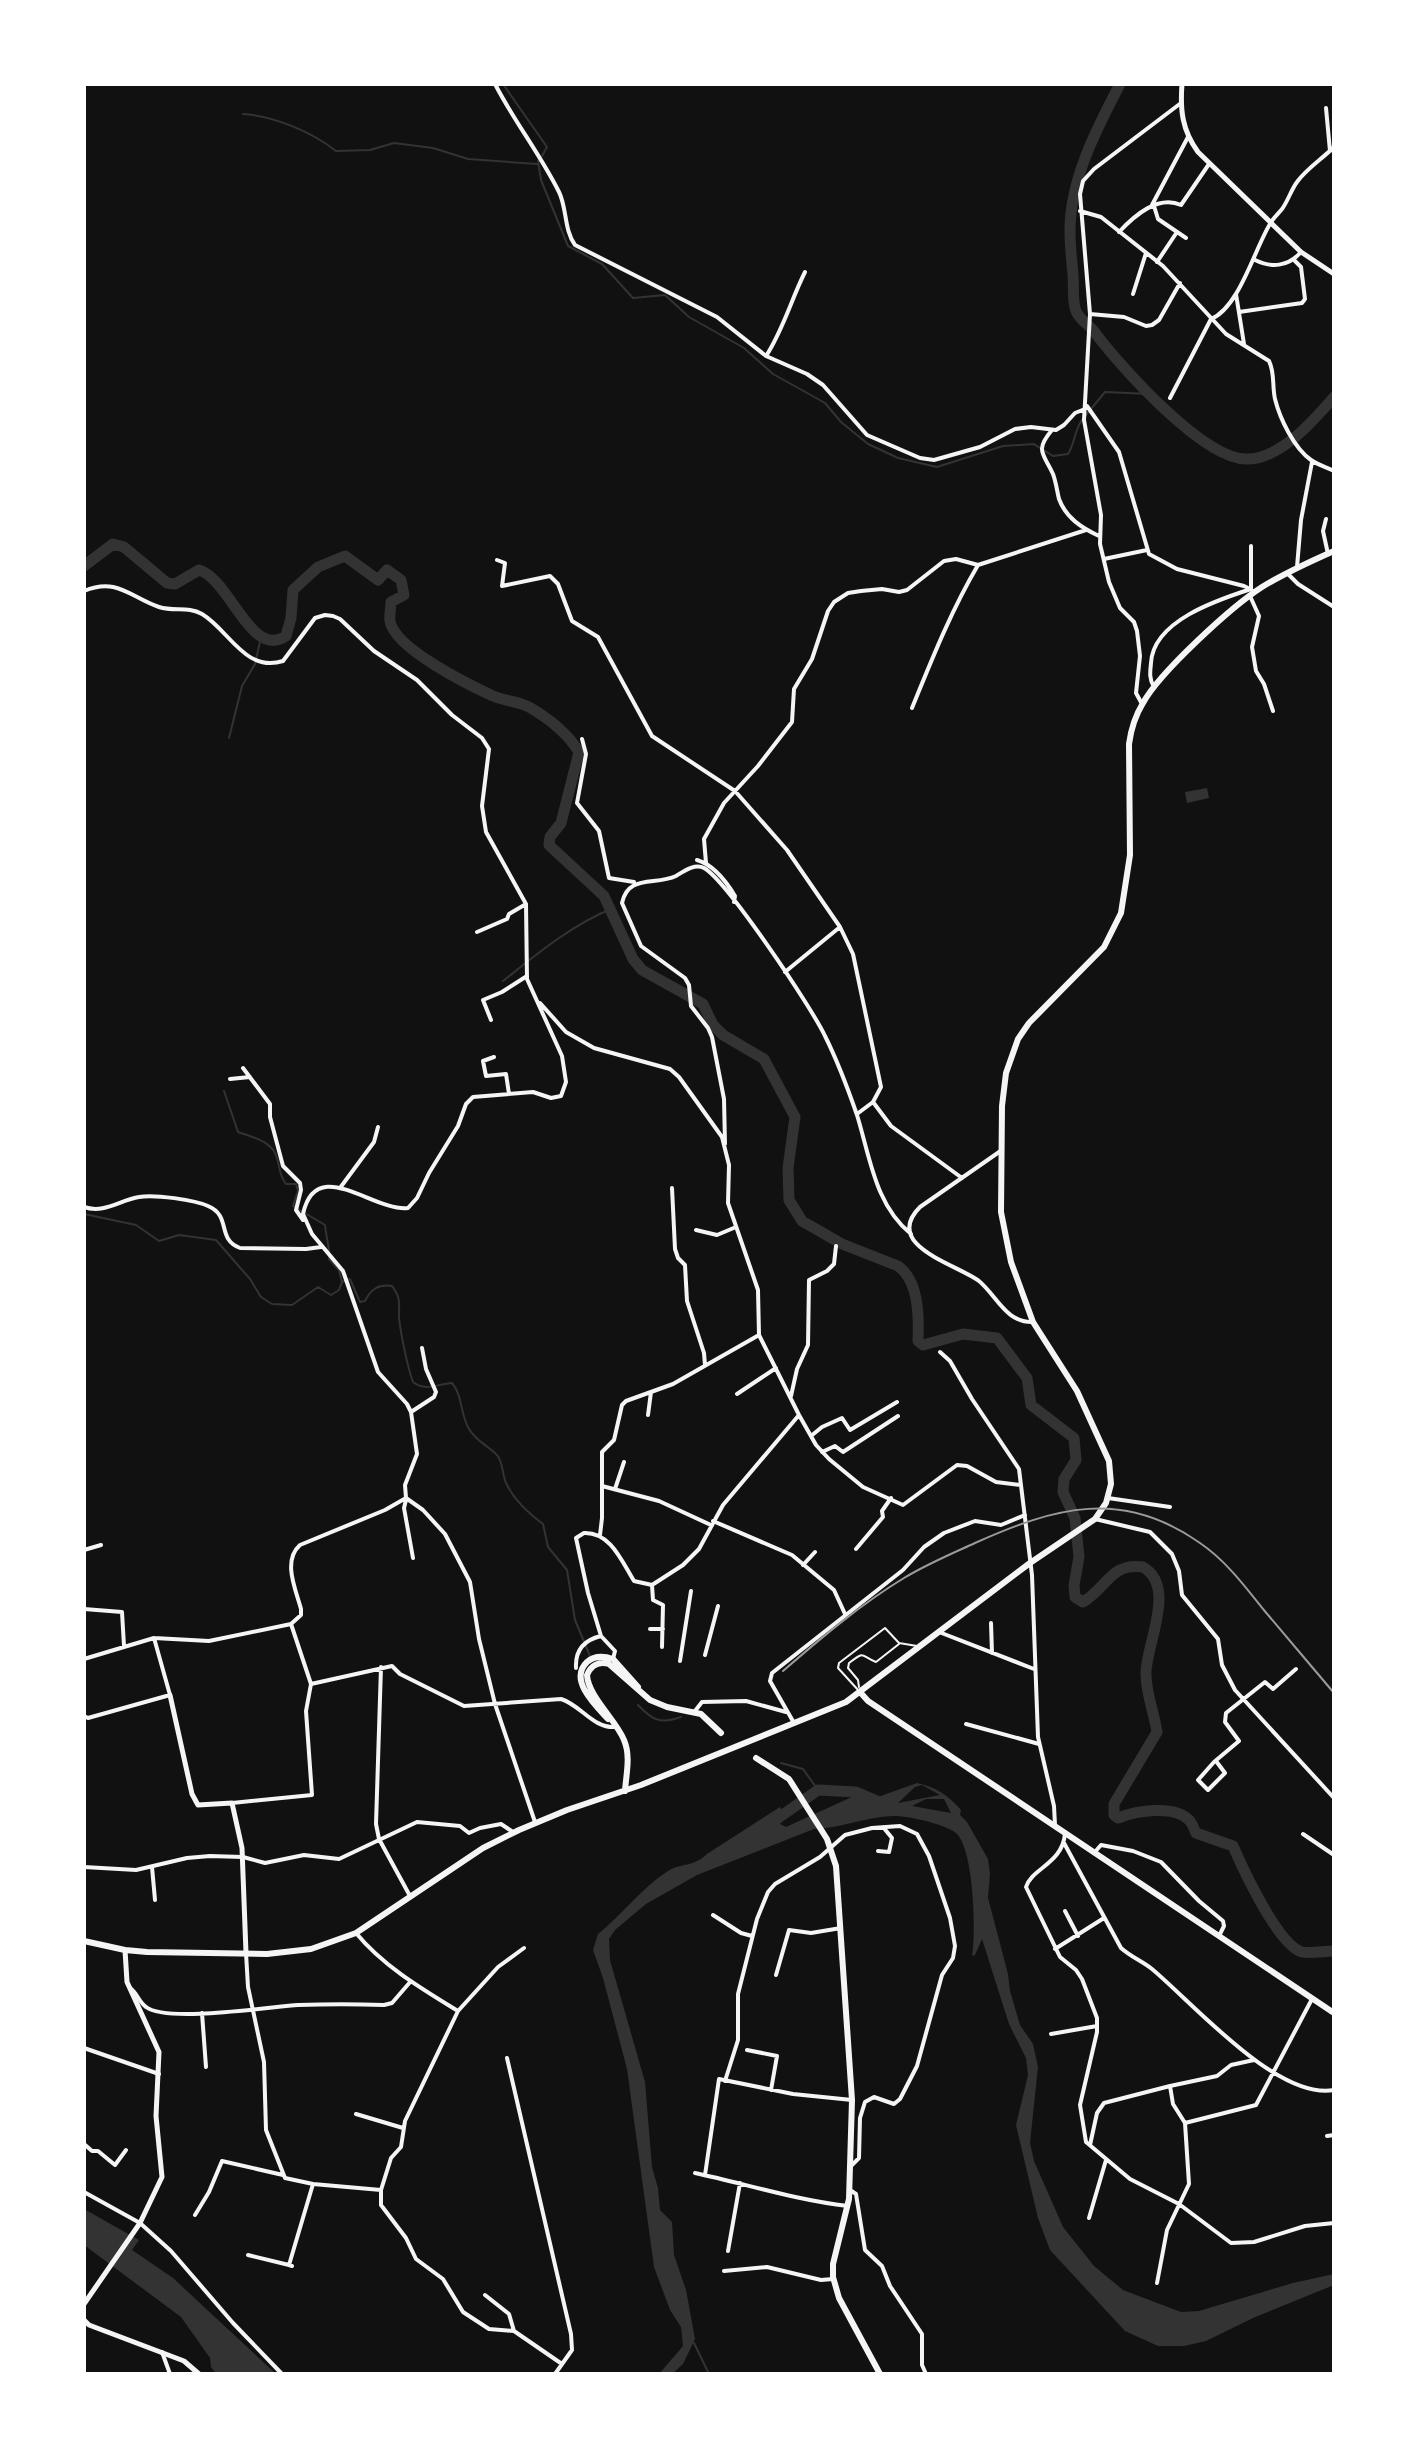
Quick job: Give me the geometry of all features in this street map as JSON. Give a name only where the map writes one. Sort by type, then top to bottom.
[{"type":"main road","points":[[84,1941],[125,1950],[246,1953],[299,1951],[356,1933],[483,1848],[513,1832],[625,1791],[846,1702],[1030,1563],[1095,1519],[1108,1498],[1111,1472],[1103,1442],[1077,1391],[1033,1322],[1018,1286],[1005,1239],[1001,1212],[1004,1082],[1018,1039],[1029,1023],[1104,947],[1121,913],[1127,888],[1130,844],[1129,744],[1142,704],[1154,687],[1252,593],[1297,567],[1331,553]]},
{"type":"main road","points":[[625,1791],[627,1749],[616,1727],[586,1692],[581,1681],[584,1666],[592,1659],[606,1657],[642,1694],[667,1707],[695,1711],[721,1733]]},
{"type":"main road","points":[[860,1692],[868,1701],[1055,1828],[1334,2013]]},
{"type":"main road","points":[[756,1758],[783,1775],[795,1787],[827,1839],[837,1873],[852,2100],[850,2190],[833,2264],[833,2279],[839,2298],[880,2374]]},
{"type":"street","points":[[495,84],[506,107],[540,155],[558,190],[565,205],[570,238],[575,245],[717,317],[766,356],[807,374],[823,385],[867,435],[920,458],[934,460],[980,447],[1015,429],[1031,427],[1052,430],[1064,425],[1085,406]]},
{"type":"street","points":[[1182,84],[1182,120],[1188,137],[1209,164],[1301,252],[1334,274]]},
{"type":"street","points":[[1142,704],[1136,693],[1140,656],[1137,631],[1134,622],[1116,600],[1104,559],[1099,536],[1101,515],[1084,420],[1090,315],[1080,211],[1081,189],[1087,175],[1181,103]]},
{"type":"street","points":[[1170,398],[1203,333],[1236,291],[1255,260],[1270,223],[1283,208],[1300,177],[1332,149],[1326,108]]},
{"type":"street","points":[[1186,238],[1158,219],[1153,206],[1188,137]]},
{"type":"street","points":[[1119,232],[1153,206],[1171,201],[1181,205],[1209,164]]},
{"type":"street","points":[[1080,211],[1101,217],[1146,253],[1180,283],[1226,334],[1271,364],[1275,400],[1298,446],[1312,462],[1334,471]]},
{"type":"street","points":[[1157,262],[1177,232]]},
{"type":"street","points":[[1255,260],[1278,265],[1294,260],[1301,252]]},
{"type":"street","points":[[1133,294],[1146,253]]},
{"type":"street","points":[[1239,312],[1302,303],[1305,299],[1301,267],[1294,260]]},
{"type":"street","points":[[766,356],[779,336],[793,295],[805,272]]},
{"type":"street","points":[[1090,315],[1124,317],[1146,326],[1152,325],[1159,320],[1180,283]]},
{"type":"street","points":[[1236,291],[1244,346]]},
{"type":"street","points":[[1085,406],[1119,452],[1147,550],[1165,564],[1252,593]]},
{"type":"street","points":[[1052,430],[1042,444],[1043,460],[1053,474],[1065,509],[1086,530],[1099,536]]},
{"type":"street","points":[[1297,567],[1301,520],[1312,462]]},
{"type":"street","points":[[1326,519],[1323,531],[1331,553]]},
{"type":"street","points":[[706,863],[704,839],[724,803],[792,722],[797,681],[812,659],[834,602],[848,593],[907,590],[944,561],[956,559],[978,565],[1086,530]]},
{"type":"street","points":[[1251,546],[1252,593],[1259,616],[1252,647],[1256,671],[1273,711]]},
{"type":"street","points":[[1104,559],[1147,550]]},
{"type":"street","points":[[497,560],[505,563],[502,586],[550,576],[558,584],[572,621],[598,637],[652,736],[735,791],[787,850],[840,927],[853,954],[879,1076],[880,1094],[857,1114]]},
{"type":"street","points":[[912,708],[939,649],[947,620],[978,565]]},
{"type":"street","points":[[1287,573],[1298,584],[1334,607]]},
{"type":"street","points":[[84,591],[95,586],[113,586],[160,607],[198,612],[216,625],[237,648],[266,664],[283,661],[315,618],[325,615],[340,619],[374,651],[417,680],[486,743],[490,755],[482,806],[486,832],[526,904],[527,976],[562,1056],[565,1090],[561,1096],[551,1098],[533,1092],[473,1097],[466,1104],[458,1126],[417,1198],[408,1208],[393,1207],[340,1188],[323,1187],[312,1193],[303,1214],[307,1226]]},
{"type":"street","points":[[1154,687],[1150,679],[1151,651],[1176,622],[1252,593]]},
{"type":"street","points":[[582,739],[586,754],[577,803],[599,831],[609,878],[637,882],[667,880],[699,867],[722,886],[785,972],[825,1035],[857,1114],[873,1173],[891,1215],[928,1255],[978,1281],[1010,1315],[1024,1322],[1033,1322]]},
{"type":"street","points":[[697,860],[706,863],[726,882],[735,896],[734,902]]},
{"type":"street","points":[[637,882],[627,890],[622,903],[636,939],[654,957],[685,978],[691,1004],[712,1037],[724,1099],[725,1145]]},
{"type":"street","points":[[477,932],[507,919],[509,914],[526,904]]},
{"type":"street","points":[[785,972],[840,927]]},
{"type":"street","points":[[491,1020],[483,1000],[527,976]]},
{"type":"street","points":[[536,999],[566,1032],[594,1048],[670,1069],[718,1129],[729,1165],[728,1203],[758,1290],[759,1335],[799,1415],[822,1452],[863,1487],[901,1504],[907,1504],[962,1464],[996,1482],[1017,1482],[1021,1485]]},
{"type":"street","points":[[494,1057],[483,1061],[486,1076],[506,1074],[509,1094]]},
{"type":"street","points":[[243,1068],[270,1104],[270,1117],[283,1166],[300,1183],[296,1210],[321,1247],[343,1271],[378,1372],[411,1412],[417,1454],[405,1485],[404,1508],[413,1558]]},
{"type":"street","points":[[230,1079],[250,1077]]},
{"type":"street","points":[[873,1102],[891,1126],[963,1179]]},
{"type":"street","points":[[340,1188],[374,1142],[378,1127]]},
{"type":"street","points":[[911,1234],[909,1227],[914,1213],[1002,1150]]},
{"type":"street","points":[[672,1188],[675,1249],[685,1265],[687,1301],[705,1365]]},
{"type":"street","points":[[84,1207],[106,1208],[139,1197],[179,1200],[206,1205],[218,1211],[226,1239],[240,1248],[321,1247]]},
{"type":"street","points":[[696,1230],[717,1235],[736,1227]]},
{"type":"street","points":[[791,1399],[797,1369],[808,1348],[809,1280],[834,1264],[836,1246]]},
{"type":"street","points":[[600,1535],[602,1452],[614,1440],[619,1409],[626,1401],[673,1384],[759,1335]]},
{"type":"street","points":[[411,1412],[434,1397],[436,1392],[426,1369],[422,1348]]},
{"type":"street","points":[[940,1352],[950,1361],[971,1399],[1016,1463],[1030,1563],[1039,1744],[1054,1806],[1055,1828]]},
{"type":"street","points":[[737,1394],[776,1368]]},
{"type":"street","points":[[648,1415],[651,1392]]},
{"type":"street","points":[[811,1436],[842,1418],[850,1430],[897,1402]]},
{"type":"street","points":[[611,1661],[615,1651],[601,1636],[575,1541],[584,1533],[600,1535],[615,1548],[634,1581],[652,1585],[693,1556],[723,1505],[799,1415]]},
{"type":"street","points":[[822,1452],[835,1446],[843,1452],[898,1416]]},
{"type":"street","points":[[861,1424],[868,1435]]},
{"type":"street","points":[[615,1489],[624,1462]]},
{"type":"street","points":[[602,1486],[659,1501],[792,1555],[834,1590],[845,1614]]},
{"type":"street","points":[[84,1659],[154,1638],[209,1641],[291,1624],[301,1615],[291,1567],[294,1550],[406,1498]]},
{"type":"street","points":[[406,1498],[423,1510],[445,1534],[470,1582],[479,1639],[495,1704],[535,1822]]},
{"type":"street","points":[[856,1549],[883,1517],[882,1511],[891,1498]]},
{"type":"street","points":[[1108,1498],[1170,1507]]},
{"type":"street","points":[[794,1723],[770,1676],[903,1570],[924,1547],[944,1533],[975,1521],[1001,1525],[1025,1515]]},
{"type":"street","points":[[1095,1519],[1150,1532],[1172,1554],[1177,1563],[1182,1595],[1215,1633],[1220,1644],[1222,1665],[1243,1699],[1334,1798]]},
{"type":"street","points":[[84,1550],[101,1545]]},
{"type":"street","points":[[803,1565],[815,1552]]},
{"type":"street","points":[[652,1585],[653,1600],[663,1605],[662,1647]]},
{"type":"street","points":[[680,1661],[691,1591]]},
{"type":"street","points":[[705,1655],[718,1606]]},
{"type":"street","points":[[84,1609],[122,1612],[124,1646]]},
{"type":"street","points":[[991,1623],[992,1653]]},
{"type":"street","points":[[154,1638],[192,1794],[198,1805],[312,1795],[306,1711],[311,1684],[291,1624]]},
{"type":"street","points":[[650,1629],[663,1629]]},
{"type":"street","points":[[939,1632],[1034,1669]]},
{"type":"street","points":[[576,1668],[577,1653],[591,1640],[601,1636]]},
{"type":"street","points":[[311,1684],[392,1666],[400,1674],[464,1706],[561,1699],[604,1727],[616,1727]]},
{"type":"street","points":[[381,1667],[376,1824],[379,1839],[411,1896]]},
{"type":"street","points":[[1216,1761],[1225,1773],[1208,1790],[1198,1780],[1216,1761],[1239,1741],[1224,1718],[1265,1682],[1273,1689],[1296,1669]]},
{"type":"street","points":[[84,1716],[88,1718],[170,1695]]},
{"type":"street","points":[[695,1711],[702,1702],[746,1701],[788,1713]]},
{"type":"street","points":[[966,1724],[1039,1744]]},
{"type":"street","points":[[232,1803],[243,1857],[248,1987],[264,2062],[266,2130],[283,2175]]},
{"type":"street","points":[[84,1867],[123,1871],[187,1858],[243,1857],[265,1863],[304,1855],[339,1859],[417,1822],[460,1826],[469,1833],[501,1824],[513,1832]]},
{"type":"street","points":[[878,1851],[889,1852],[892,1838],[883,1827]]},
{"type":"street","points":[[725,2081],[738,2040],[738,1994],[765,1897],[775,1884],[820,1857],[849,1833],[883,1827],[911,1829],[926,1849],[951,1922],[954,1952],[942,1975],[925,2044],[910,2082],[894,2104],[874,2097],[865,2102],[860,2118],[859,2158],[851,2166]]},
{"type":"street","points":[[1065,1834],[1064,1843],[1047,1867],[1029,1879],[1026,1887],[1055,1949],[1063,1961],[1076,1970],[1092,2001],[1097,2026],[1080,2105],[1083,2135],[1090,2146],[1130,2179],[1179,2204],[1231,2243],[1254,2242],[1305,2226],[1334,2223]]},
{"type":"street","points":[[1303,1834],[1334,1855]]},
{"type":"street","points":[[1064,1843],[1121,1948],[1128,1955],[1154,1971],[1254,2060],[1306,2089],[1334,2090]]},
{"type":"street","points":[[1094,1853],[1101,1845],[1108,1845],[1140,1853],[1166,1866],[1223,1921],[1219,1936]]},
{"type":"street","points":[[152,1867],[155,1900]]},
{"type":"street","points":[[1065,1911],[1078,1936]]},
{"type":"street","points":[[713,1915],[741,1933],[752,1936]]},
{"type":"street","points":[[1055,1949],[1104,1918]]},
{"type":"street","points":[[776,1975],[789,1930],[811,1933],[841,1928]]},
{"type":"street","points":[[356,1933],[376,1954],[411,1981],[458,2011]]},
{"type":"street","points":[[524,1948],[498,1967],[458,2011],[424,2077],[403,2128],[401,2147],[391,2158],[381,2190],[381,2205],[406,2238],[416,2259],[443,2279],[463,2312],[489,2329],[514,2331],[562,2364]]},
{"type":"street","points":[[84,2304],[139,2224],[162,2177],[156,2116],[159,2074],[157,2045],[130,1987],[125,1950]]},
{"type":"street","points":[[130,1987],[147,2008],[202,2013],[297,2005],[384,2005],[392,2003],[411,1981]]},
{"type":"street","points":[[1185,2123],[1256,2105],[1313,1999]]},
{"type":"street","points":[[202,2013],[206,2067]]},
{"type":"street","points":[[1051,2034],[1097,2026]]},
{"type":"street","points":[[84,2048],[159,2074]]},
{"type":"street","points":[[747,2050],[777,2056],[771,2090]]},
{"type":"street","points":[[507,2058],[571,2334],[572,2350],[555,2374]]},
{"type":"street","points":[[1090,2146],[1097,2113],[1104,2103],[1217,2076],[1231,2065],[1254,2060]]},
{"type":"street","points":[[705,2175],[719,2079],[771,2090],[852,2100]]},
{"type":"street","points":[[1157,2283],[1167,2230],[1189,2184],[1185,2123],[1173,2104],[1170,2086]]},
{"type":"street","points":[[356,2114],[403,2128]]},
{"type":"street","points":[[1327,2136],[1334,2135]]},
{"type":"street","points":[[84,2144],[115,2165],[126,2150]]},
{"type":"street","points":[[1089,2218],[1106,2160]]},
{"type":"street","points":[[195,2215],[222,2161],[313,2184],[381,2190]]},
{"type":"street","points":[[695,2173],[801,2200],[848,2206]]},
{"type":"street","points":[[728,2251],[740,2183]]},
{"type":"street","points":[[248,2255],[291,2265],[313,2184]]},
{"type":"street","points":[[850,2190],[856,2194],[865,2250],[882,2266],[890,2286],[922,2334],[922,2365],[926,2374]]},
{"type":"street","points":[[84,2192],[139,2224],[183,2263],[233,2323],[282,2374]]},
{"type":"street","points":[[724,2271],[767,2267],[821,2280],[833,2279]]},
{"type":"street","points":[[485,2295],[509,2314],[514,2331]]},
{"type":"street","points":[[84,2320],[89,2325],[184,2361],[199,2374]]},
{"type":"street","points":[[162,2352],[170,2374]]},
{"type":"lane","points":[[860,1692],[838,1668],[839,1663],[885,1628],[899,1643],[920,1647]]},
{"type":"lane","points":[[860,1692],[858,1680],[848,1668],[849,1663],[861,1654],[876,1662],[899,1643]]},
{"type":"shaded area","points":[[1207,788],[1209,798],[1187,803],[1185,792]]},
{"type":"shaded area","points":[[917,1783],[936,1790],[961,1810],[960,1815],[988,1859],[988,1898],[1010,1991],[1020,2025],[1033,2044],[1038,2067],[1030,2143],[1034,2161],[1063,2227],[1094,2266],[1123,2290],[1181,2312],[1199,2311],[1334,2274],[1334,2285],[1206,2341],[1184,2346],[1158,2346],[1125,2331],[1050,2250],[1038,2218],[1016,2125],[1028,2075],[1026,2058],[1009,2024],[982,1939],[972,1956],[972,1893],[963,1843],[957,1834],[937,1824],[907,1817],[883,1817],[814,1829],[697,1875],[646,1904],[615,1930],[609,1939],[610,1960],[645,2082],[652,2167],[660,2210],[672,2222],[674,2255],[686,2290],[695,2339],[683,2364],[672,2374],[659,2374],[683,2346],[681,2327],[670,2310],[654,2267],[627,2069],[593,1950],[598,1934],[658,1878],[673,1868],[697,1861],[780,1807],[785,1816],[780,1824],[786,1827],[854,1796],[875,1798]],"holes":[[[922,1785],[940,1795],[898,1803],[915,1787]],[[926,1799],[944,1799],[951,1813],[912,1806]]]},
{"type":"shaded area","points":[[84,2209],[139,2240],[132,2250],[173,2278],[276,2374],[216,2374],[210,2358],[181,2317],[84,2245]]},
{"type":"waterway","points":[[503,84],[547,147],[542,156]]},
{"type":"waterway","points":[[1120,84],[1086,156],[1074,194],[1070,238],[1074,303],[1082,320],[1165,409],[1209,445],[1229,455],[1247,459],[1272,453],[1296,437],[1334,397]]},
{"type":"waterway","points":[[243,114],[292,126],[336,151],[370,150],[394,143],[433,148],[468,159],[537,164]]},
{"type":"waterway","points":[[538,161],[541,180],[568,246],[602,264],[633,298],[665,295],[689,317],[744,348],[773,374],[825,403],[841,422],[868,444],[898,458],[937,467],[1003,446],[1034,444],[1040,448]]},
{"type":"waterway","points":[[1086,415],[1105,392],[1150,394]]},
{"type":"waterway","points":[[1045,451],[1053,456],[1068,454],[1082,420]]},
{"type":"waterway","points":[[84,566],[113,544],[124,547],[167,583],[175,584],[199,570],[221,587],[251,628],[262,637],[273,640],[286,636],[293,590],[318,567],[345,556],[378,580],[387,570],[401,580],[404,595],[391,602],[390,619],[404,643],[467,683],[497,698],[529,707],[569,739],[579,752],[561,823],[550,837],[549,845],[604,896],[633,959],[642,970],[703,1004],[713,1025],[723,1035],[764,1059],[795,1117],[788,1168],[789,1200],[802,1221],[842,1244],[898,1266],[905,1273],[914,1290],[918,1310],[918,1341],[923,1345],[963,1334],[997,1338],[1027,1378],[1031,1405],[1074,1438],[1076,1460],[1064,1479],[1063,1492],[1075,1518],[1079,1557],[1075,1597],[1083,1602],[1124,1568],[1143,1567],[1153,1576],[1159,1600],[1146,1679],[1157,1732],[1114,1804],[1114,1815],[1118,1818],[1145,1811],[1175,1812],[1190,1821],[1196,1833],[1233,1846],[1262,1905],[1282,1936],[1302,1952],[1334,1951]]},
{"type":"waterway","points":[[229,738],[242,686],[255,664],[261,637]]},
{"type":"waterway","points":[[503,981],[568,932],[611,909]]},
{"type":"waterway","points":[[224,1091],[238,1132],[271,1147],[286,1184],[296,1184],[298,1191],[293,1206],[325,1225],[329,1259],[339,1270],[342,1282]]},
{"type":"waterway","points":[[84,1214],[136,1225],[159,1241],[179,1235],[216,1240],[250,1279],[261,1297],[272,1304],[292,1305],[318,1287],[331,1295],[339,1290],[342,1282],[350,1279],[360,1302],[365,1301],[376,1288],[392,1286],[398,1297],[401,1331],[413,1382],[427,1387],[452,1383],[456,1388],[469,1429],[498,1457],[509,1489],[522,1506],[543,1524],[548,1547],[567,1570],[575,1620],[590,1656]]},
{"type":"waterway","points":[[638,1705],[658,1720],[681,1717]]},
{"type":"waterway","points":[[781,1763],[803,1769],[818,1790]]},
{"type":"waterway","points":[[774,1821],[818,1790],[856,1792],[877,1801]]},
{"type":"waterway","points":[[694,2343],[709,2374]]},
{"type":"railway","points":[[783,1671],[872,1599],[930,1564],[1033,1520],[1088,1509],[1116,1509],[1171,1526],[1218,1557],[1334,1693]]}]
